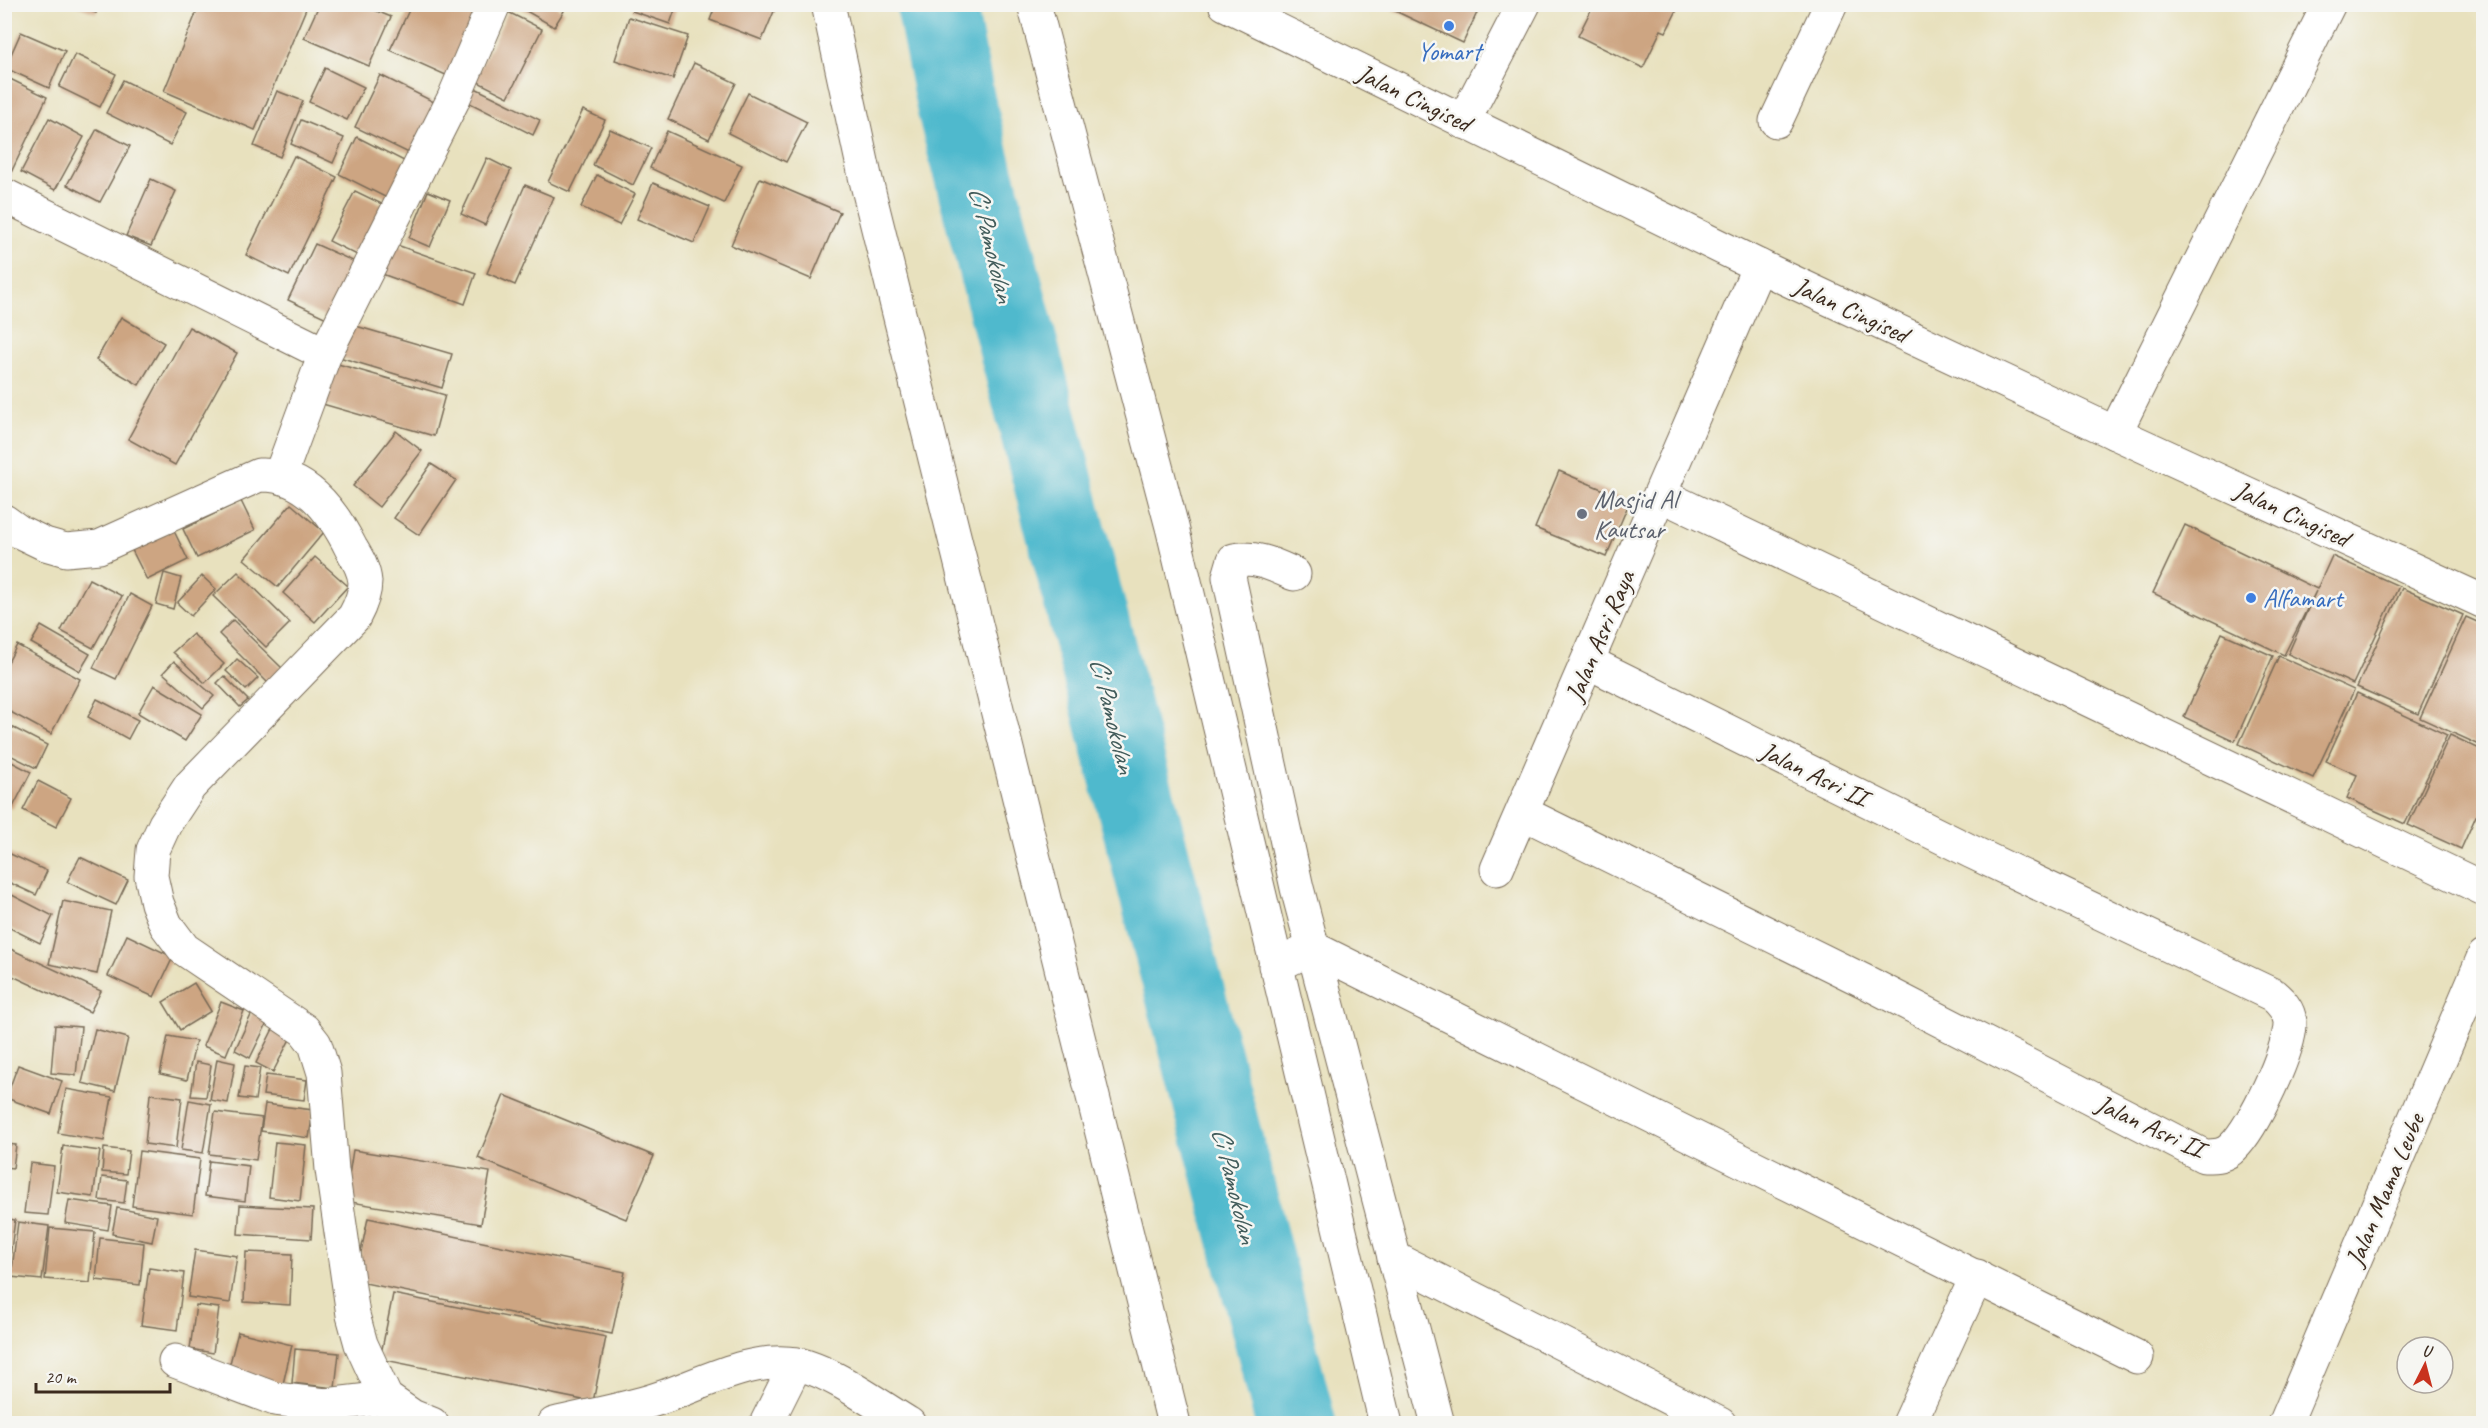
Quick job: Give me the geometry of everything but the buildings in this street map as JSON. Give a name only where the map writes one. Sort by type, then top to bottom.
[{"type":"street","points":[[280,476],[325,354],[453,100],[494,4]]},
{"type":"street","points":[[828,4],[865,176],[1174,1424]]},
{"type":"street","points":[[1034,4],[1172,527],[1386,1424]]},
{"type":"street","points":[[1463,122],[1524,4]]},
{"type":"street","points":[[1776,121],[1831,4]]},
{"type":"street","points":[[2115,434],[2329,4]]},
{"type":"street","name":"Jalan Cingised","points":[[1240,8],[1463,122],[1759,266],[2115,434],[2484,602]]},
{"type":"street","points":[[4,195],[325,354]]},
{"type":"street","name":"Jalan Asri Raya","points":[[1497,869],[1759,266]]},
{"type":"street","points":[[4,521],[18,531],[45,544],[66,550],[99,547],[259,475],[280,476],[299,484],[315,496],[337,520],[362,568],[365,583],[361,604],[354,617],[190,786],[165,824],[153,850],[151,876],[157,903],[166,926],[184,949],[304,1030],[315,1044],[324,1073],[332,1170],[353,1315],[361,1344],[386,1398],[412,1416],[432,1424]]},
{"type":"street","points":[[1661,495],[2484,889]]},
{"type":"street","points":[[1294,573],[1247,557],[1234,560],[1228,577],[1298,888],[1438,1424]]},
{"type":"street","name":"Jalan Asri II","points":[[1522,813],[1866,982],[2204,1156],[2222,1156],[2234,1147],[2256,1113],[2275,1074],[2290,1021],[2285,1006],[2273,995],[1972,852],[1588,662]]},
{"type":"street","points":[[1260,902],[1298,888]]},
{"type":"street","points":[[1275,966],[1313,948]]},
{"type":"street","points":[[1313,948],[2137,1357]]},
{"type":"street","name":"Jalan Mama Leube","points":[[2285,1424],[2484,956]]},
{"type":"street","points":[[1394,1258],[1720,1424]]},
{"type":"street","points":[[1910,1424],[1977,1276]]},
{"type":"street","points":[[175,1361],[275,1399],[326,1405],[386,1398]]},
{"type":"street","points":[[555,1424],[655,1400],[744,1368],[764,1364],[796,1364],[814,1369],[909,1424]]},
{"type":"street","points":[[766,1424],[796,1364]]},
{"type":"waterway","name":"Ci Pamokolan","points":[[936,4],[956,105],[1296,1424]]},
{"type":"place","name":"Yomart","points":[[1449,26]]},
{"type":"place","name":"Masjid Al Kautsar","points":[[1582,514]]},
{"type":"place","name":"Alfamart","points":[[2251,598]]}]
